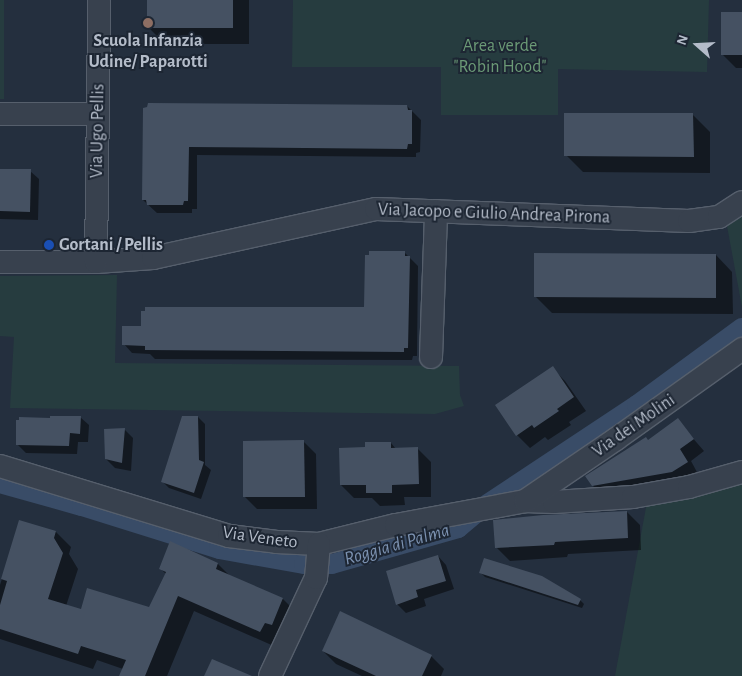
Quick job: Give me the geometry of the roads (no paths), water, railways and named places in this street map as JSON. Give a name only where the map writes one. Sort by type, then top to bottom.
[{"type":"street","name":"Via Ugo Pellis","points":[[96,262],[99,0]]},
{"type":"street","points":[[0,114],[98,114]]},
{"type":"street","name":"Via Jacopo e Giulio Andrea Pirona","points":[[0,262],[96,262],[153,258],[376,209],[689,220],[719,217],[742,202]]},
{"type":"street","points":[[431,357],[436,211]]},
{"type":"street","name":"Via dei Molini","points":[[515,504],[616,439],[742,349]]},
{"type":"street","name":"Via Veneto","points":[[0,466],[229,536],[277,542],[318,560],[396,525],[515,504]]},
{"type":"street","points":[[515,504],[633,496],[689,487],[742,472]]},
{"type":"street","points":[[270,676],[318,560]]},
{"type":"waterway","name":"Roggia di Palma","points":[[0,483],[82,506],[219,549],[304,564],[332,564],[458,528],[483,507],[637,405],[742,328]]},
{"type":"place","name":"Scuola Infanzia Udine/ Paparotti","points":[[148,23]]},
{"type":"place","name":"Gortani / Pellis","points":[[49,245]]},
{"type":"park label","name":"Area verde \"Robin Hood\"","points":[[500,57]]}]
